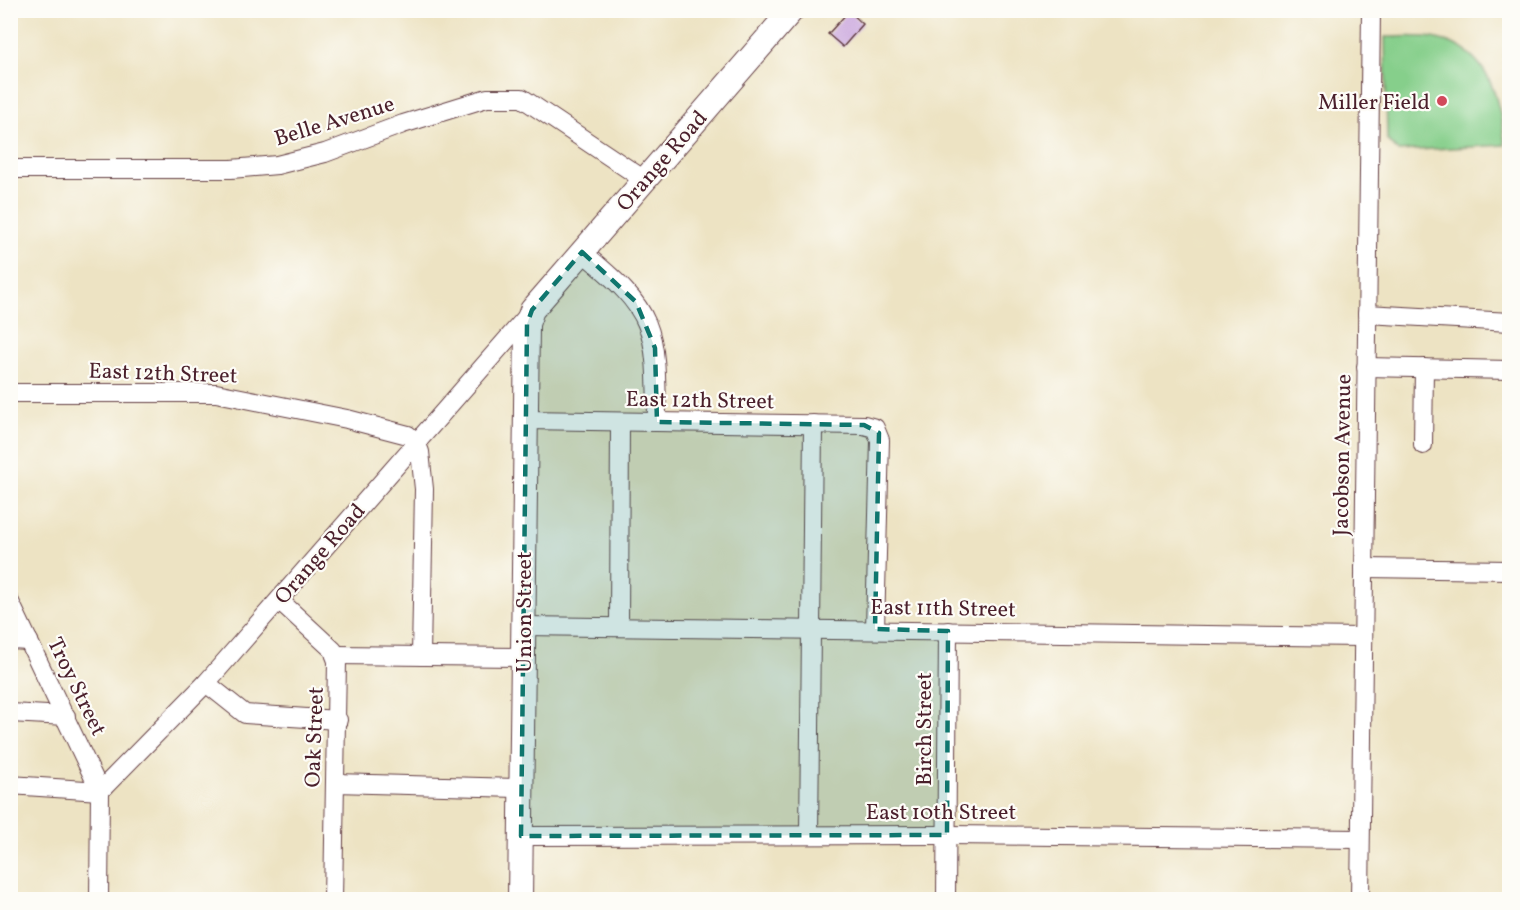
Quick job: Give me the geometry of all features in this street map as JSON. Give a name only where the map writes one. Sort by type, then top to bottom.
[{"type":"main road","name":"Orange Road","points":[[530,317],[643,179],[792,10]]},
{"type":"main road","name":"Union Street","points":[[520,900],[525,420],[530,317]]},
{"type":"street","name":"Jacobson Avenue","points":[[1360,900],[1371,10]]},
{"type":"street","name":"Belle Avenue","points":[[10,169],[231,169],[277,165],[325,153],[403,124],[488,98],[507,96],[522,98],[643,179]]},
{"type":"street","points":[[582,252],[628,291],[648,323],[655,348],[657,422]]},
{"type":"street","points":[[1367,314],[1509,322]]},
{"type":"street","name":"Orange Road","points":[[100,791],[206,683],[416,442],[530,317]]},
{"type":"street","points":[[1366,367],[1509,370]]},
{"type":"street","points":[[1423,445],[1424,368]]},
{"type":"street","name":"East 12th Street","points":[[10,393],[216,393],[400,431],[416,442]]},
{"type":"street","name":"East 12th Street","points":[[525,420],[864,425],[875,428],[880,440],[875,630]]},
{"type":"street","points":[[619,627],[620,422]]},
{"type":"street","points":[[809,835],[813,424]]},
{"type":"street","points":[[416,442],[422,460],[424,489],[421,656]]},
{"type":"street","points":[[1364,568],[1509,570]]},
{"type":"street","name":"Oak Street","points":[[279,600],[333,650],[335,655],[338,672],[338,720],[333,900]]},
{"type":"street","name":"Troy Street","points":[[10,602],[100,791]]},
{"type":"street","name":"East 11th Street","points":[[522,626],[1363,637]]},
{"type":"street","name":"Birch Street","points":[[946,900],[948,631]]},
{"type":"street","points":[[10,640],[29,640]]},
{"type":"street","points":[[335,655],[522,657]]},
{"type":"street","points":[[206,683],[245,714],[338,720]]},
{"type":"street","points":[[10,713],[66,716]]},
{"type":"street","points":[[335,783],[521,788]]},
{"type":"street","points":[[10,785],[100,791],[99,900]]},
{"type":"street","name":"East 10th Street","points":[[521,836],[947,835],[1360,839]]},
{"type":"highlighted area","points":[[582,252],[636,302],[655,348],[657,422],[864,425],[879,433],[875,629],[948,631],[947,835],[521,836],[527,324],[532,310]]},
{"type":"green space","name":"Miller Field","points":[[1385,37],[1437,39],[1455,45],[1469,54],[1480,65],[1495,94],[1505,145],[1398,151],[1387,140]]},
{"type":"building","points":[[849,11],[863,24],[843,47],[828,34]]},
{"type":"place","name":"Miller Field","points":[[1442,101]]}]
